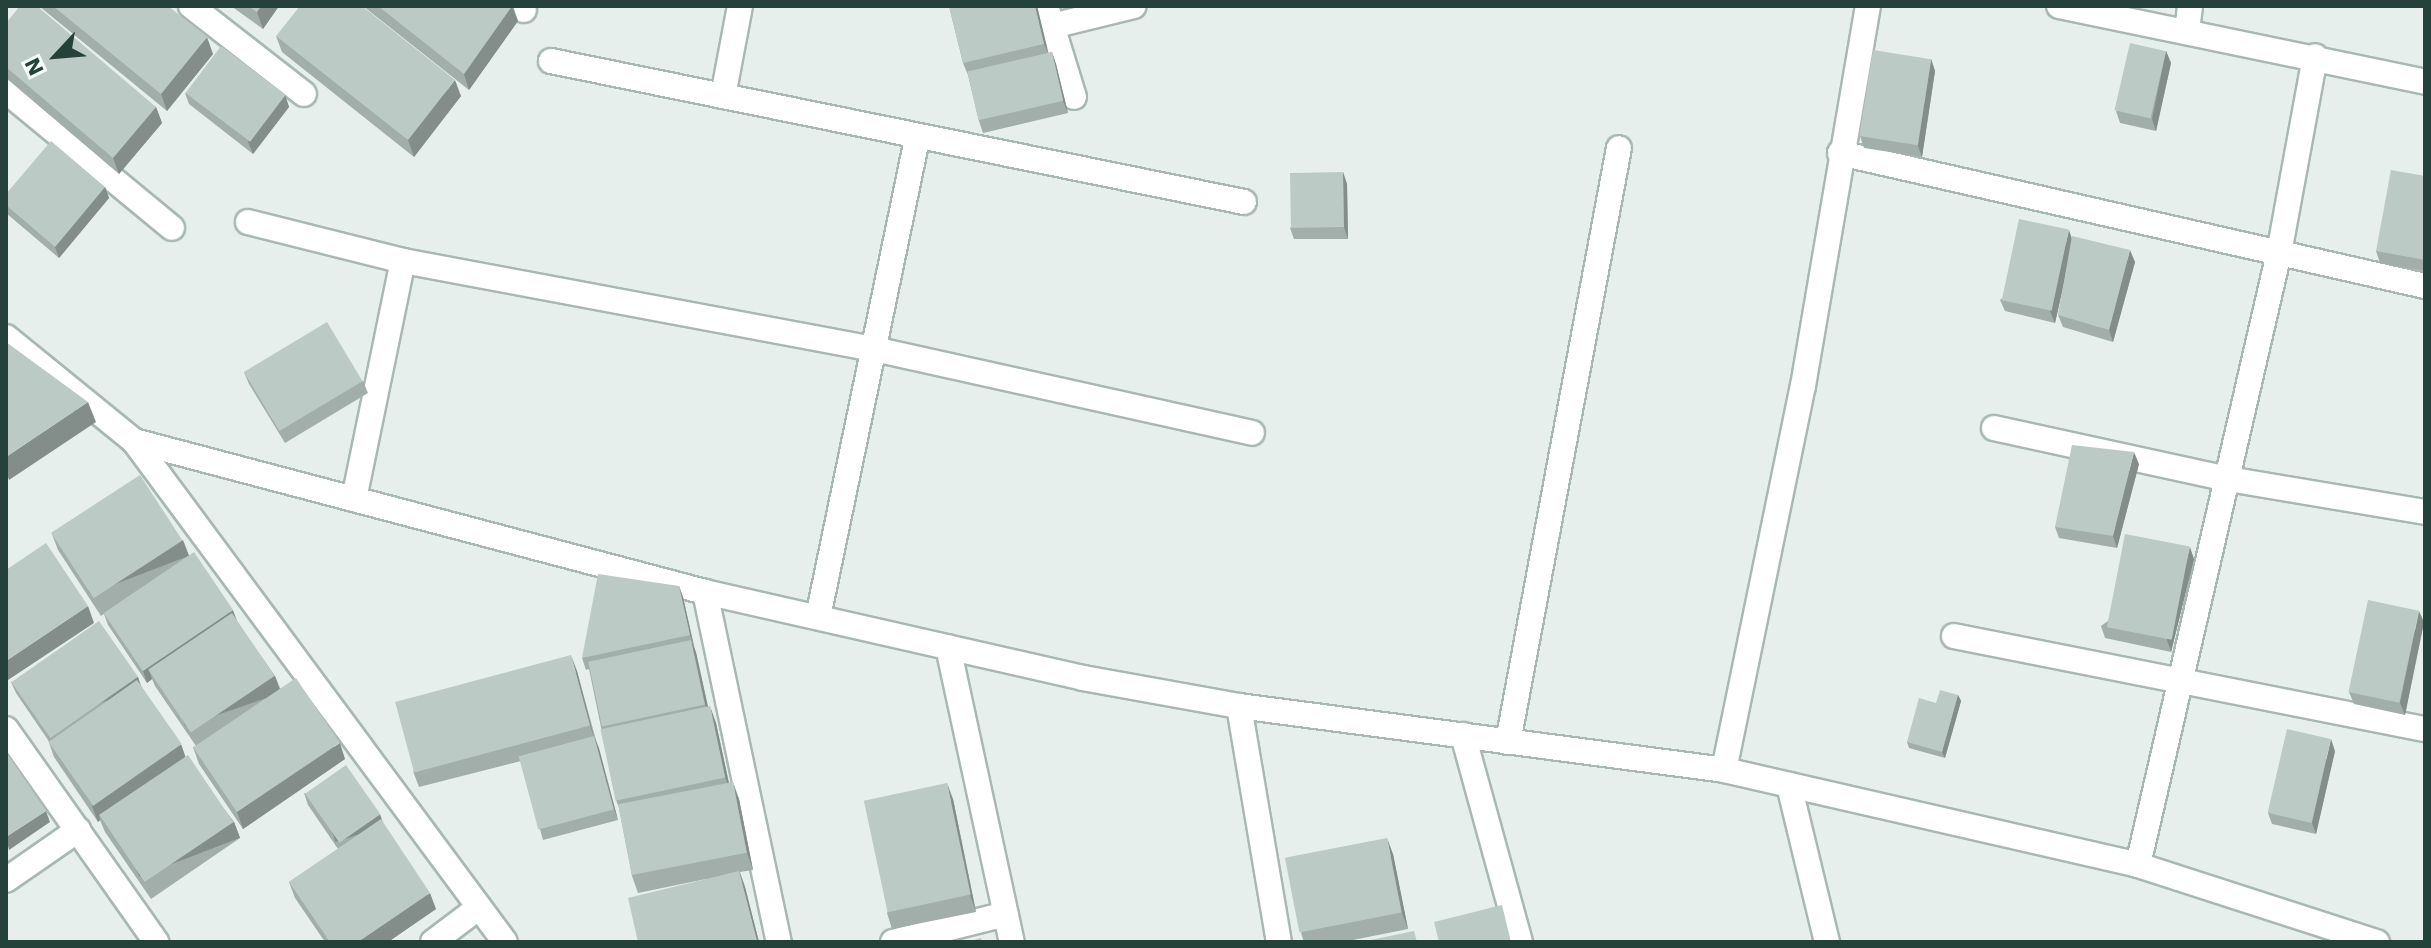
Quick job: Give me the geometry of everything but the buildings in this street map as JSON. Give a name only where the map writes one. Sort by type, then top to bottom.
[{"type":"street","points":[[191,6],[304,94]]},
{"type":"street","points":[[723,96],[740,6]]},
{"type":"street","points":[[1074,97],[1049,16],[1134,6]]},
{"type":"street","points":[[1724,770],[1803,386],[1840,153],[1868,6]]},
{"type":"street","points":[[2059,6],[2315,56],[2425,82]]},
{"type":"street","points":[[2187,31],[2190,6]]},
{"type":"street","points":[[2138,865],[2184,680],[2279,253],[2315,56]]},
{"type":"street","points":[[551,61],[1244,202]]},
{"type":"street","points":[[6,91],[172,228]]},
{"type":"street","points":[[818,617],[918,136]]},
{"type":"street","points":[[1508,742],[1619,148]]},
{"type":"street","points":[[1840,153],[2425,286]]},
{"type":"street","points":[[248,222],[403,261],[874,349],[1252,433]]},
{"type":"street","points":[[354,499],[403,261]]},
{"type":"street","points":[[6,337],[134,441],[505,942]]},
{"type":"street","points":[[1994,428],[2228,479],[2425,512]]},
{"type":"street","points":[[134,441],[705,592],[948,647],[1239,706],[1724,770],[2138,865],[2377,942]]},
{"type":"street","points":[[705,592],[779,942]]},
{"type":"street","points":[[1954,636],[2425,729]]},
{"type":"street","points":[[948,647],[1012,942]]},
{"type":"street","points":[[1239,706],[1279,942]]},
{"type":"street","points":[[6,729],[156,942]]},
{"type":"street","points":[[1463,735],[1520,942]]},
{"type":"street","points":[[1789,785],[1827,942]]},
{"type":"street","points":[[6,880],[78,830]]},
{"type":"street","points":[[433,942],[478,908]]},
{"type":"street","points":[[893,942],[1006,914]]}]
